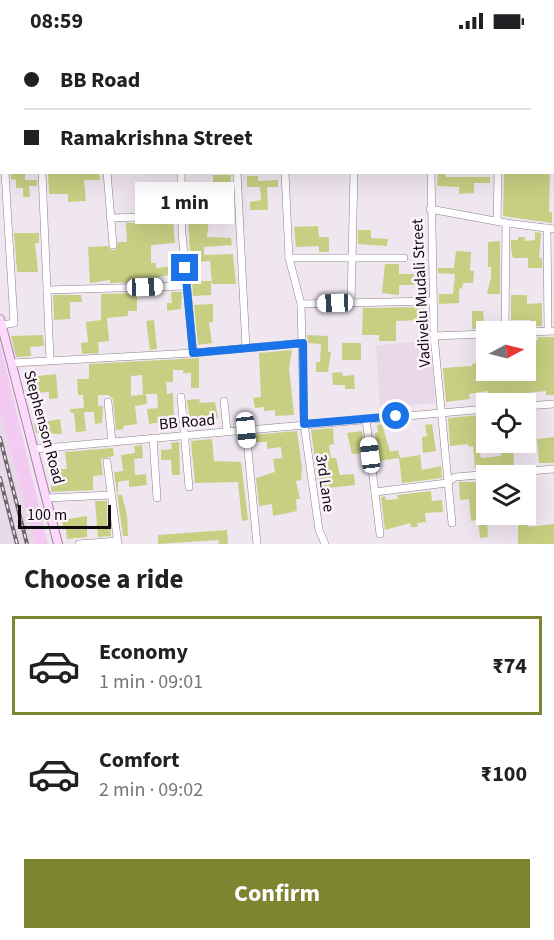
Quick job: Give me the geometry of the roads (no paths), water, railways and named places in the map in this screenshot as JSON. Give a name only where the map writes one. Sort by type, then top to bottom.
[{"type":"main road","name":"Stephenson Road","points":[[1,322],[58,544]]},
{"type":"street","points":[[1,322],[14,323],[5,174]]},
{"type":"street","points":[[42,174],[50,360]]},
{"type":"street","points":[[107,174],[113,245]]},
{"type":"street","points":[[181,174],[186,286],[193,353]]},
{"type":"street","points":[[237,174],[246,348]]},
{"type":"street","name":"3rd Lane","points":[[285,174],[288,258],[301,304],[304,424],[319,530],[325,544]]},
{"type":"street","points":[[351,303],[354,174]]},
{"type":"street","name":"Vadivelu Mudali Street","points":[[431,174],[430,209],[435,260],[432,301],[434,336],[452,523]]},
{"type":"street","points":[[497,221],[498,174]]},
{"type":"street","points":[[430,209],[444,214],[550,228],[551,331],[536,332]]},
{"type":"street","points":[[110,219],[143,217]]},
{"type":"street","points":[[505,321],[506,223]]},
{"type":"street","points":[[288,258],[404,258]]},
{"type":"street","points":[[47,290],[186,286]]},
{"type":"street","points":[[301,304],[432,301]]},
{"type":"street","points":[[434,336],[476,334]]},
{"type":"street","points":[[12,363],[193,353],[303,343]]},
{"type":"street","points":[[181,397],[189,487]]},
{"type":"street","points":[[224,401],[227,431]]},
{"type":"street","points":[[108,402],[112,442]]},
{"type":"street","points":[[536,405],[554,404]]},
{"type":"street","name":"BB Road","points":[[34,449],[476,410]]},
{"type":"street","points":[[366,419],[380,534]]},
{"type":"street","points":[[246,430],[257,544]]},
{"type":"street","points":[[153,438],[157,498]]},
{"type":"street","points":[[79,544],[118,543],[107,462]]},
{"type":"street","points":[[375,492],[447,483],[455,477],[554,469]]},
{"type":"street","points":[[48,498],[111,495]]},
{"type":"railway","points":[[0,438],[27,544]]},
{"type":"railway","points":[[0,478],[17,544]]}]
